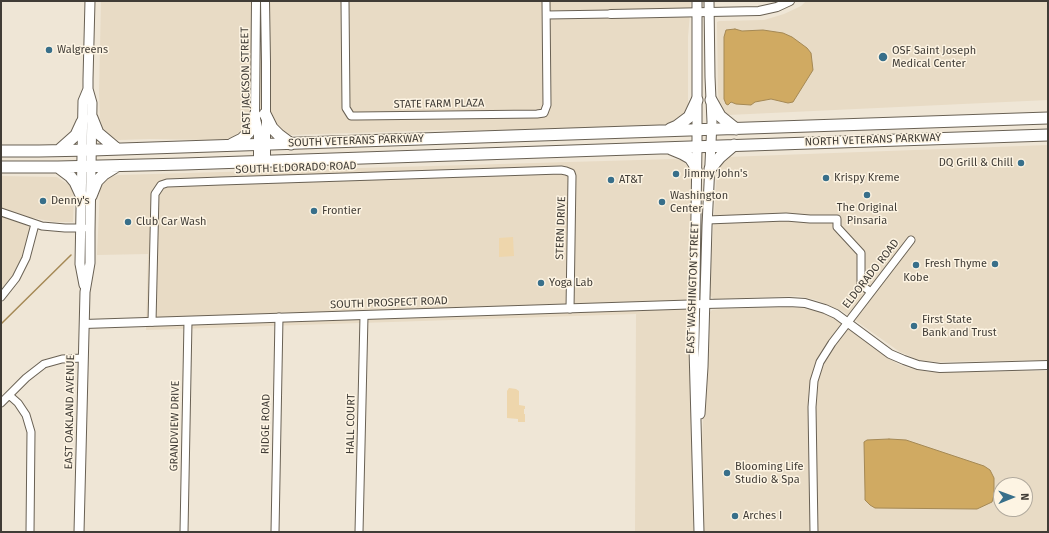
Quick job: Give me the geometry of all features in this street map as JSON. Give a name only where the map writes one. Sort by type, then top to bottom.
[{"type":"highway","points":[[666,131],[677,126],[689,117],[697,100]]},
{"type":"highway","points":[[711,100],[720,116],[736,129]]},
{"type":"highway","points":[[229,145],[242,139],[249,132],[260,114],[279,135],[291,144]]},
{"type":"highway","name":"NORTH VETERANS PARKWAY","points":[[712,130],[1048,118]]},
{"type":"highway","points":[[58,151],[76,135],[87,120],[98,133],[117,149]]},
{"type":"highway","name":"SOUTH VETERANS PARKWAY","points":[[1,150],[58,151],[712,130]]},
{"type":"highway","name":"NORTH VETERANS PARKWAY","points":[[697,146],[1048,135]]},
{"type":"highway","points":[[710,169],[720,157],[734,145]]},
{"type":"highway","name":"SOUTH VETERANS PARKWAY","points":[[1,167],[117,166],[697,146]]},
{"type":"highway","points":[[666,148],[690,158],[697,173]]},
{"type":"highway","points":[[58,167],[70,176],[86,196],[104,174],[117,166]]},
{"type":"main road","name":"EAST OAKLAND AVENUE","points":[[85,292],[80,264],[81,228],[86,196],[87,120],[83,101],[88,89],[90,1]]},
{"type":"main road","name":"EAST WASHINGTON STREET","points":[[697,1],[697,173],[694,348],[698,532]]},
{"type":"main road","name":"EAST WASHINGTON STREET","points":[[697,431],[702,398],[707,220],[712,130],[709,1]]},
{"type":"main road","name":"EAST OAKLAND AVENUE","points":[[79,532],[85,292],[90,263],[90,228],[86,196]]},
{"type":"street","name":"EAST JACKSON STREET","points":[[260,114],[266,62],[265,1]]},
{"type":"street","name":"STATE FARM PLAZA","points":[[345,1],[346,108],[351,116],[537,114],[544,112],[547,105],[546,1]]},
{"type":"street","points":[[547,15],[759,11],[777,7],[790,1]]},
{"type":"street","name":"EAST JACKSON STREET","points":[[256,2],[262,161]]},
{"type":"street","points":[[257,37],[265,17]]},
{"type":"street","name":"SOUTH ELDORADO ROAD","points":[[152,322],[155,194],[161,185],[182,182],[554,170],[571,173]]},
{"type":"street","name":"STERN DRIVE","points":[[570,308],[573,185],[571,173]]},
{"type":"street","points":[[1,212],[35,224],[50,227],[90,228]]},
{"type":"street","points":[[707,220],[786,218],[837,219],[837,227],[860,253],[862,285],[871,292]]},
{"type":"street","points":[[1,297],[16,278],[26,258],[35,224]]},
{"type":"street","name":"ELDORADO ROAD","points":[[814,532],[812,407],[814,381],[822,360],[848,322],[911,240]]},
{"type":"street","name":"SOUTH PROSPECT ROAD","points":[[84,324],[695,304],[805,303],[824,309],[848,322],[890,354],[918,365],[940,368],[1048,365]]},
{"type":"street","name":"HALL COURT","points":[[359,532],[364,316]]},
{"type":"street","name":"RIDGE ROAD","points":[[275,532],[279,317]]},
{"type":"street","name":"GRANDVIEW DRIVE","points":[[184,532],[188,321]]},
{"type":"street","points":[[1,404],[34,370],[44,364],[62,359],[83,358]]},
{"type":"street","points":[[10,395],[18,403],[26,415],[31,432],[30,532]]},
{"type":"shaded area","points":[[101,1],[691,1],[688,37],[688,107],[685,114],[676,122],[650,126],[498,131],[442,130],[291,135],[208,140],[118,140],[109,137],[110,136],[103,128],[100,119],[99,94]]},
{"type":"shaded area","name":"OSF Saint Joseph Medical Center","points":[[806,1],[1048,1],[1048,100],[728,115],[722,109],[719,102],[717,22],[764,20],[784,14],[801,6]]},
{"type":"shaded area","points":[[735,29],[742,31],[763,30],[783,33],[792,37],[807,48],[811,53],[813,70],[793,102],[788,103],[771,99],[755,102],[751,105],[736,104],[731,102],[728,105],[726,104],[724,99],[724,37],[726,30]]},
{"type":"shaded area","points":[[1048,145],[1048,360],[938,362],[919,360],[900,352],[842,311],[816,300],[798,296],[714,299],[709,295],[717,169],[727,157]]},
{"type":"shaded area","points":[[681,160],[685,163],[692,174],[693,532],[635,532],[636,314],[146,330],[148,254],[97,255],[100,189],[104,182],[113,176],[118,175]]},
{"type":"shaded area","points":[[1,176],[57,177],[72,187],[74,197],[73,222],[55,222],[33,218],[22,258],[14,275],[1,292]]},
{"type":"shaded area","points":[[513,237],[514,256],[499,257],[499,238]]},
{"type":"shaded area","points":[[790,307],[811,309],[828,315],[838,321],[886,357],[898,364],[929,372],[1048,371],[1048,532],[704,532],[702,443],[708,314],[712,310]]},
{"type":"shaded area","points":[[509,388],[519,391],[519,405],[525,406],[525,422],[518,422],[518,419],[507,418],[507,391]]},
{"type":"shaded area","points":[[867,440],[906,440],[984,466],[990,470],[994,477],[992,502],[977,509],[875,508],[865,500],[864,442]]},
{"type":"waterway","points":[[1,324],[71,255]]},
{"type":"place","name":"Walgreens","points":[[49,50]]},
{"type":"place","name":"OSF Saint Joseph Medical Center","points":[[883,57]]},
{"type":"place","name":"DQ Grill & Chill","points":[[1021,163]]},
{"type":"place","name":"Jimmy John's","points":[[676,174]]},
{"type":"place","name":"Krispy Kreme","points":[[826,178]]},
{"type":"place","name":"AT&T","points":[[611,180]]},
{"type":"place","name":"The Original Pinsaria","points":[[867,195]]},
{"type":"place","name":"Denny's","points":[[43,201]]},
{"type":"place","name":"Washington Center","points":[[662,202]]},
{"type":"place","name":"Frontier","points":[[314,211]]},
{"type":"place","name":"Club Car Wash","points":[[128,222]]},
{"type":"place","name":"Fresh Thyme","points":[[995,264]]},
{"type":"place","name":"Kobe","points":[[916,265]]},
{"type":"place","name":"Yoga Lab","points":[[541,283]]},
{"type":"place","name":"First State Bank and Trust","points":[[914,326]]},
{"type":"place","name":"Blooming Life Studio & Spa","points":[[727,473]]},
{"type":"place","name":"Arches I","points":[[735,516]]}]
